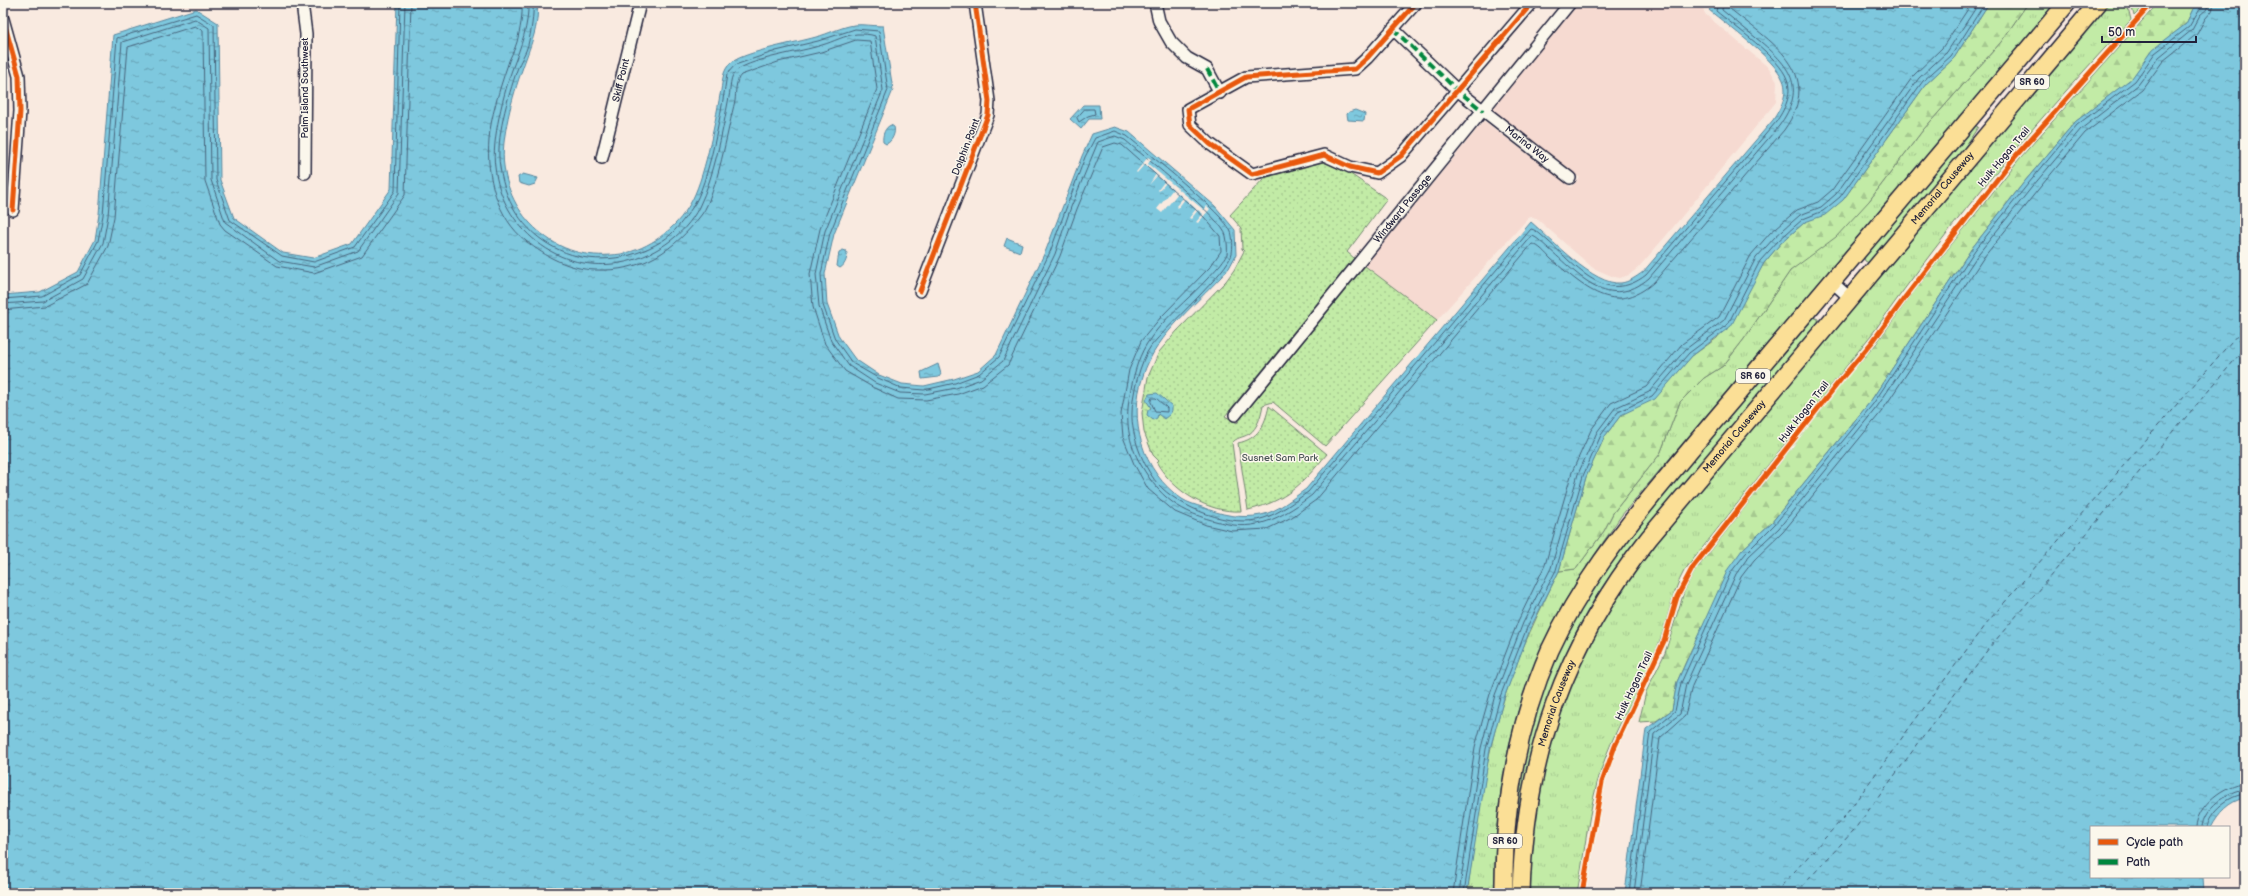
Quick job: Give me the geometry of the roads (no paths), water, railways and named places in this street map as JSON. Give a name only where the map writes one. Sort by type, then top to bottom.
[{"type":"main road","name":"SR 60","points":[[1504,893],[1506,823],[1515,759],[1537,685],[1550,650],[1568,616],[1608,551],[1702,435],[2067,3]]},
{"type":"main road","name":"Memorial Causeway","points":[[1521,893],[1525,827],[1535,766],[1557,696],[1585,632],[1622,572],[2098,3]]},
{"type":"street","name":"Palm Island Southwest","points":[[302,3],[306,34],[305,173]]},
{"type":"street","name":"Skiff Point","points":[[602,158],[640,3]]},
{"type":"street","name":"Dolphin Point","points":[[920,291],[988,115],[989,101],[976,3]]},
{"type":"street","points":[[1155,3],[1159,21],[1171,42],[1187,58],[1207,69],[1220,93]]},
{"type":"street","points":[[1416,3],[1367,58],[1355,69],[1246,77],[1220,93],[1188,109],[1190,125],[1217,149],[1252,174],[1324,155],[1350,167],[1377,173],[1401,156],[1532,3]]},
{"type":"street","name":"Windward Passage","points":[[1235,414],[1570,3]]},
{"type":"street","points":[[3,19],[19,76],[20,111],[13,210]]},
{"type":"street","name":"Marina Way","points":[[1393,29],[1457,90],[1570,178]]},
{"type":"street","points":[[1832,282],[1850,298]]},
{"type":"water","points":[[397,3],[537,3],[537,20],[531,46],[518,80],[508,118],[503,156],[508,186],[522,213],[534,228],[542,234],[569,250],[579,253],[600,255],[621,254],[642,248],[661,236],[677,222],[684,213],[695,194],[700,181],[712,136],[723,77],[728,65],[749,54],[816,37],[849,26],[883,26],[893,90],[834,234],[825,274],[827,304],[839,337],[855,359],[879,375],[902,384],[924,386],[954,379],[978,371],[996,355],[1046,250],[1092,134],[1115,127],[1129,132],[1215,206],[1235,230],[1236,255],[1229,268],[1180,318],[1149,360],[1143,376],[1137,410],[1138,427],[1142,444],[1148,460],[1157,475],[1168,488],[1182,499],[1189,503],[1216,512],[1231,516],[1246,517],[1261,515],[1273,511],[1306,489],[1531,222],[1573,260],[1598,277],[1610,282],[1621,283],[1630,280],[1643,272],[1773,120],[1783,101],[1785,85],[1778,71],[1761,52],[1709,10],[1715,3],[1989,3],[1954,58],[1926,84],[1843,200],[1825,215],[1805,222],[1781,243],[1764,263],[1731,326],[1692,356],[1655,399],[1621,415],[1605,436],[1586,477],[1559,571],[1531,627],[1504,698],[1490,749],[1467,893],[3,893],[3,295],[40,292],[78,272],[95,240],[99,214],[113,35],[196,9],[218,23],[220,180],[234,218],[283,253],[313,258],[352,244],[391,189]]},
{"type":"water","points":[[2201,3],[2245,3],[2245,798],[2234,802],[2225,808],[2212,826],[2090,826],[2090,878],[2203,878],[2204,893],[1625,893],[1646,729],[1672,710],[1677,682],[1728,569],[1742,550],[1772,522],[1870,402],[1972,248],[2025,181],[2075,122],[2132,78],[2152,50],[2186,24],[2193,9]]},
{"type":"water","points":[[1083,105],[1099,105],[1100,119],[1089,119],[1081,129],[1070,119]]},
{"type":"water","points":[[1355,110],[1365,114],[1364,121],[1348,120],[1347,114]]},
{"type":"water","points":[[891,125],[894,127],[894,134],[892,139],[886,144],[883,142],[884,134],[886,129]]},
{"type":"water","points":[[523,174],[538,178],[535,184],[529,186],[519,183],[518,177]]},
{"type":"water","points":[[1007,238],[1022,244],[1020,252],[1004,246]]},
{"type":"water","points":[[843,250],[847,253],[847,258],[845,263],[840,268],[837,266],[839,252]]},
{"type":"water","points":[[938,364],[941,374],[939,377],[922,379],[921,372]]},
{"type":"water","points":[[1157,393],[1172,406],[1172,410],[1164,419],[1158,414],[1157,418],[1153,420],[1147,415],[1148,410],[1151,408],[1146,400],[1149,394]]},
{"type":"park label","name":"Susnet Sam Park","points":[[1280,458]]}]
